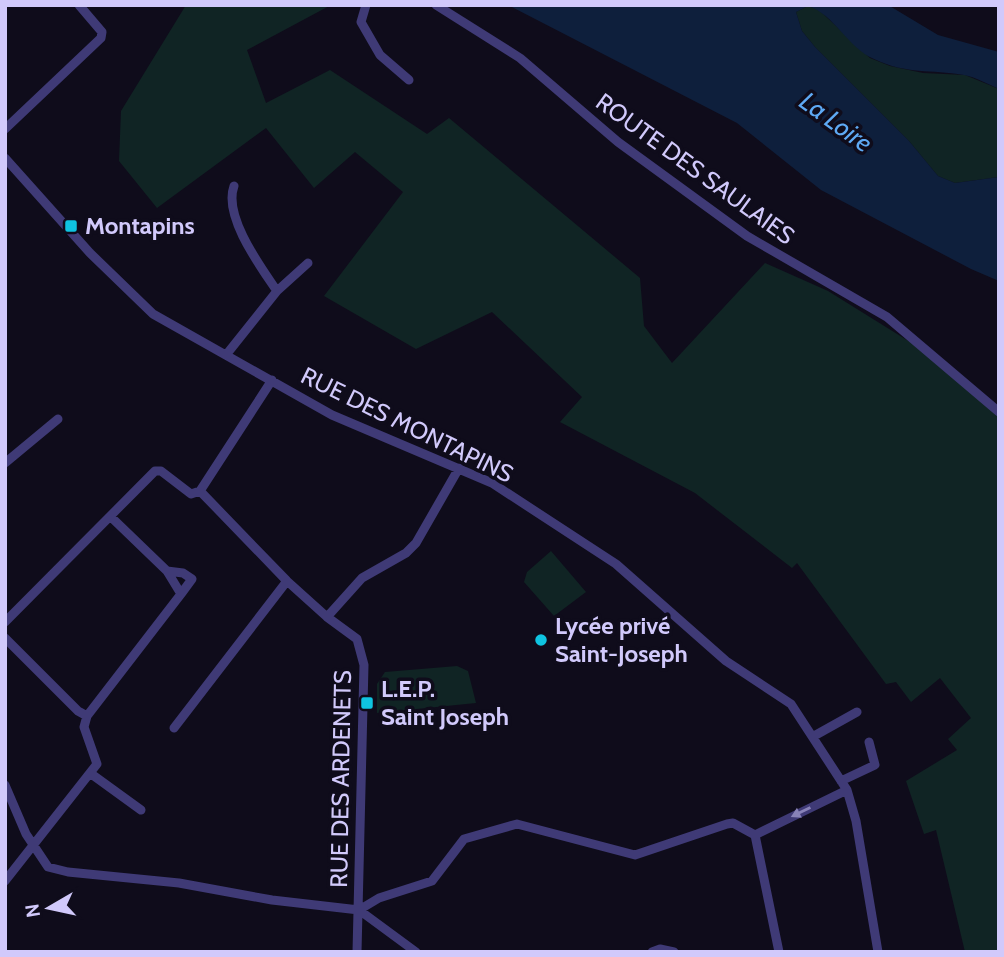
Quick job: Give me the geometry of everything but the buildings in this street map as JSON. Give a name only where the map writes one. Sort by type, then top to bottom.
[{"type":"street","points":[[5,129],[102,38],[102,32],[79,5]]},
{"type":"street","points":[[366,5],[361,22],[370,38],[380,55],[409,80]]},
{"type":"street","name":"ROUTE DES SAULAIES","points":[[436,5],[520,58],[618,142],[747,236],[887,317],[999,412]]},
{"type":"street","name":"RUE DES MONTAPINS","points":[[5,158],[90,253],[153,314],[332,415],[492,483],[615,564],[726,661],[791,704],[844,785],[856,821],[878,952]]},
{"type":"street","points":[[234,186],[229,198],[241,233],[276,291]]},
{"type":"street","points":[[226,355],[276,291],[308,263]]},
{"type":"street","points":[[5,622],[155,471],[161,471],[191,494],[200,491],[272,380]]},
{"type":"street","points":[[5,463],[58,419]]},
{"type":"street","points":[[327,617],[362,579],[406,553],[416,543],[459,468]]},
{"type":"street","name":"RUE DES ARDENETS","points":[[200,491],[287,581],[327,617],[357,639],[364,665],[357,952]]},
{"type":"street","points":[[111,517],[167,571],[181,594]]},
{"type":"street","points":[[5,881],[97,764],[84,727],[87,716],[192,579],[183,573],[167,571]]},
{"type":"street","points":[[174,727],[287,581]]},
{"type":"street","points":[[5,638],[78,711],[87,716]]},
{"type":"street","points":[[814,736],[857,712]]},
{"type":"street","points":[[755,835],[875,765],[869,742]]},
{"type":"street","points":[[90,773],[141,810]]},
{"type":"street","points":[[5,785],[38,858],[56,870],[178,883],[271,900],[359,909],[416,952]]},
{"type":"street","points":[[359,909],[379,898],[432,881],[464,839],[517,824],[635,855],[733,823],[755,835],[779,952]]},
{"type":"street","points":[[652,952],[660,949],[674,952]]},
{"type":"green space","points":[[186,5],[331,5],[247,50],[266,103],[330,70],[427,134],[449,118],[640,278],[644,326],[672,363],[765,263],[828,291],[918,347],[999,417],[999,952],[965,952],[936,830],[924,834],[906,781],[957,750],[948,739],[971,718],[940,678],[911,702],[896,682],[886,684],[797,563],[792,568],[695,493],[560,422],[582,397],[492,312],[416,349],[324,296],[403,192],[355,152],[314,188],[266,128],[157,208],[119,161],[121,111]]},
{"type":"green space","points":[[808,6],[818,9],[870,58],[890,66],[923,73],[965,75],[999,89],[999,177],[955,183],[938,176],[909,141],[802,31],[796,12]]},
{"type":"green space","points":[[551,551],[586,592],[554,616],[524,582],[527,572]]},
{"type":"green space","points":[[457,666],[468,671],[476,703],[377,713],[377,684],[385,672]]},
{"type":"water","name":"La Loire","points":[[508,5],[888,5],[938,35],[999,52],[999,89],[964,75],[908,70],[886,64],[856,47],[817,10],[808,6],[796,12],[802,31],[815,47],[909,141],[938,176],[955,183],[999,177],[999,281],[821,190],[737,123]]},
{"type":"place","name":"Montapins","points":[[71,226]]},
{"type":"place","name":"Lycée privé Saint-Joseph","points":[[541,640]]},
{"type":"place","name":"L.E.P. Saint Joseph","points":[[367,703]]}]
